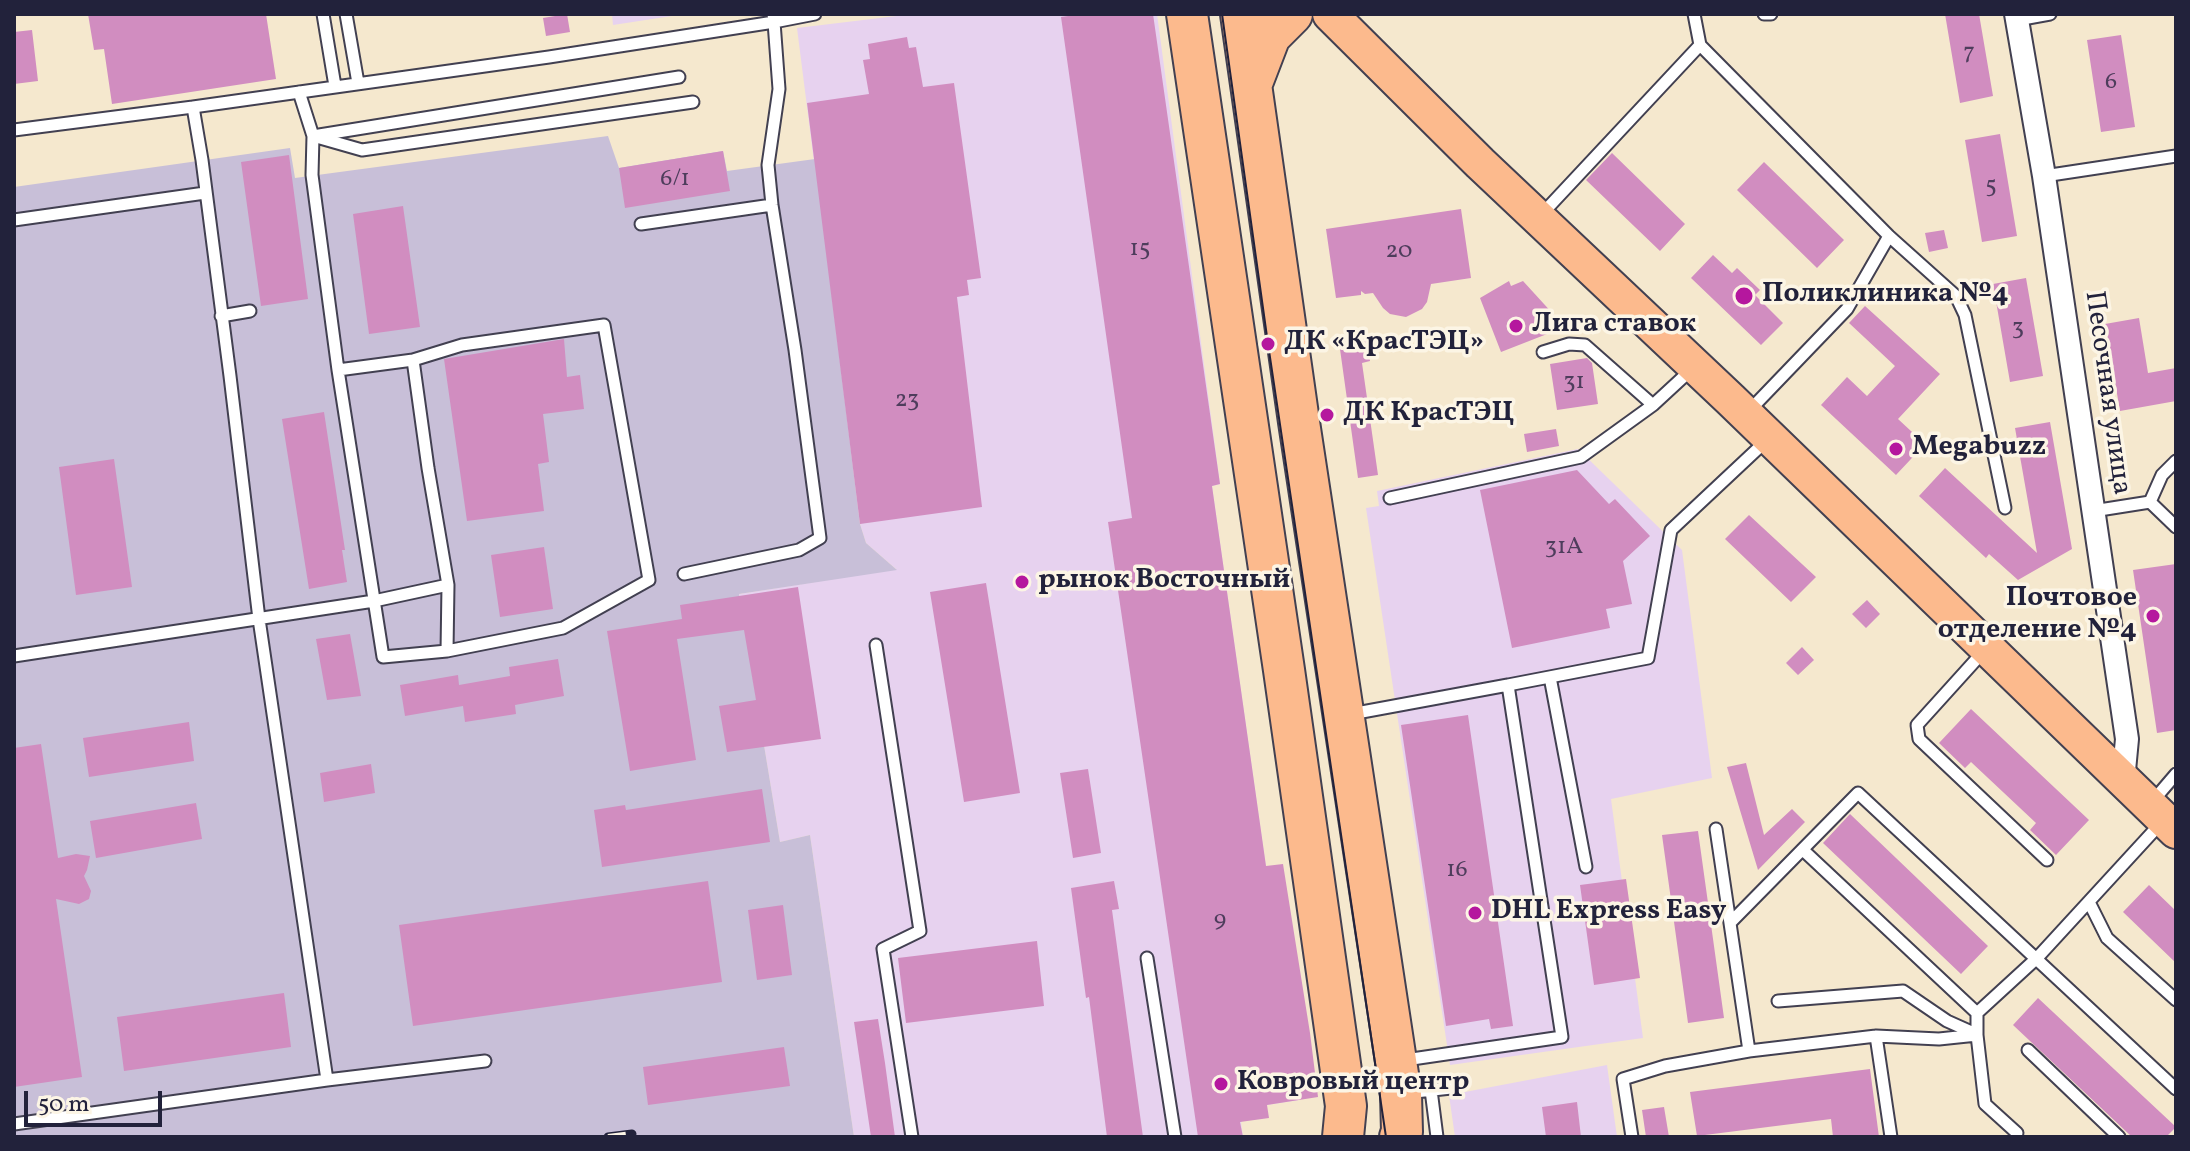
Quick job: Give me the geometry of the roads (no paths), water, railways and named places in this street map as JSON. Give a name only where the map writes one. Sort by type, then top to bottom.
[{"type":"highway","points":[[1187,14],[1282,654],[1346,1106],[1346,1136]]},
{"type":"highway","points":[[1241,14],[1345,715],[1410,1069],[1400,1137]]},
{"type":"highway","points":[[1250,87],[1270,36],[1292,14]]},
{"type":"main road","points":[[1330,14],[2163,819]]},
{"type":"street","name":"Песочная улица","points":[[2017,17],[2044,176],[2127,739],[2123,781]]},
{"type":"lane","points":[[323,14],[335,86]]},
{"type":"lane","points":[[346,14],[358,83]]},
{"type":"lane","points":[[14,130],[549,57],[774,18],[815,14]]},
{"type":"lane","points":[[1694,14],[1700,45],[1889,236],[1956,296],[1965,315],[2005,508]]},
{"type":"lane","points":[[1764,14],[1771,14]]},
{"type":"lane","points":[[2017,17],[2050,14]]},
{"type":"lane","points":[[684,574],[799,550],[820,538],[768,165],[779,89],[774,18]]},
{"type":"lane","points":[[1539,218],[1700,45]]},
{"type":"lane","points":[[313,136],[679,77]]},
{"type":"lane","points":[[299,92],[313,136],[312,175],[338,370],[383,657],[447,651],[563,628],[649,580],[604,325],[462,345],[413,360],[338,370]]},
{"type":"lane","points":[[313,136],[362,150],[693,102]]},
{"type":"lane","points":[[193,107],[259,619],[327,1080]]},
{"type":"lane","points":[[2044,176],[2176,156]]},
{"type":"lane","points":[[14,220],[205,193]]},
{"type":"lane","points":[[641,224],[772,205]]},
{"type":"lane","points":[[1345,715],[1648,658],[1671,530],[1758,426],[1847,309],[1889,236]]},
{"type":"lane","points":[[221,316],[250,311]]},
{"type":"lane","points":[[1543,352],[1569,344],[1585,345],[1653,405]]},
{"type":"lane","points":[[413,360],[448,585],[447,651]]},
{"type":"lane","points":[[1390,498],[1581,457],[1653,405],[1695,366]]},
{"type":"lane","points":[[2150,502],[2162,475],[2176,461]]},
{"type":"lane","points":[[2093,511],[2150,502]]},
{"type":"lane","points":[[2150,502],[2176,527]]},
{"type":"lane","points":[[14,656],[374,601],[448,585]]},
{"type":"lane","points":[[876,645],[920,931],[883,949],[912,1137]]},
{"type":"lane","points":[[1986,649],[1917,725],[1919,739],[2047,860]]},
{"type":"lane","points":[[1550,677],[1586,867]]},
{"type":"lane","points":[[1410,1069],[1562,1037],[1508,685]]},
{"type":"lane","points":[[1977,1013],[2037,958],[2163,819],[2176,774]]},
{"type":"lane","points":[[1730,923],[1858,793],[2176,1089]]},
{"type":"lane","points":[[1716,829],[1749,1051]]},
{"type":"lane","points":[[1803,850],[1977,1013],[1985,1104],[2017,1133]]},
{"type":"lane","points":[[2089,902],[2107,938],[2176,1000]]},
{"type":"lane","points":[[1147,958],[1175,1137]]},
{"type":"lane","points":[[1778,1001],[1903,991],[1947,1021],[1977,1035]]},
{"type":"lane","points":[[1632,1137],[1623,1079],[1665,1066],[1749,1051],[1876,1036],[1939,1039],[1977,1035]]},
{"type":"lane","points":[[1876,1036],[1891,1137]]},
{"type":"lane","points":[[2028,1050],[2119,1137]]},
{"type":"lane","points":[[14,1124],[485,1061]]},
{"type":"lane","points":[[1410,1069],[1451,1088]]},
{"type":"lane","points":[[1410,1069],[1437,1137]]},
{"type":"tram line","points":[[1222,14],[1386,1137]]},
{"type":"railway","points":[[608,1137],[632,1134]]},
{"type":"place","name":"Поликлиника №4","points":[[1744,296]]},
{"type":"place","name":"Лига ставок","points":[[1516,326]]},
{"type":"place","name":"ДК «КрасТЭЦ»","points":[[1268,344]]},
{"type":"place","name":"ДК КрасТЭЦ","points":[[1327,415]]},
{"type":"place","name":"Megabuzz","points":[[1896,449]]},
{"type":"place","name":"рынок Восточный","points":[[1022,582]]},
{"type":"place","name":"Почтовое отделение №4","points":[[2153,616]]},
{"type":"place","name":"DHL Express Easy","points":[[1475,913]]},
{"type":"place","name":"Ковровый центр","points":[[1221,1084]]}]
